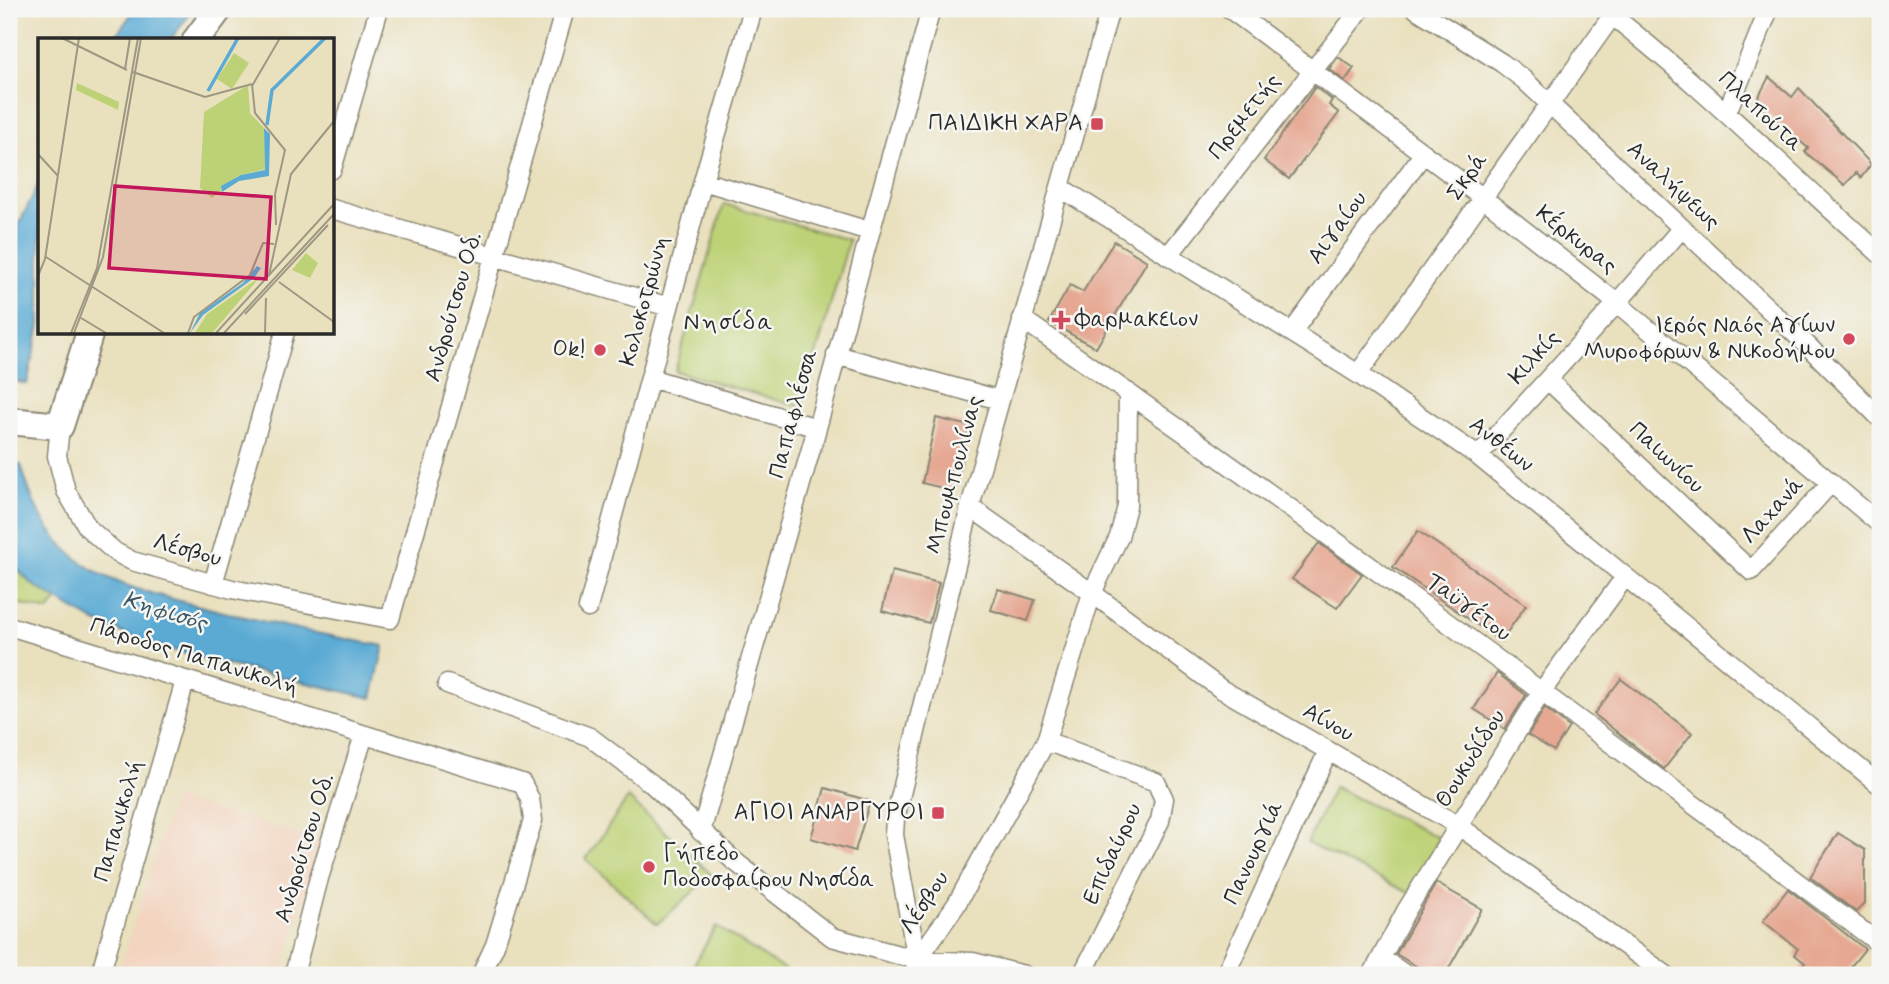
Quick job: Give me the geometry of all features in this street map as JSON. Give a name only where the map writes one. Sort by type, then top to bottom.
[{"type":"street","points":[[197,38],[219,9]]},
{"type":"street","points":[[334,162],[379,9]]},
{"type":"street","name":"Ανδρούτσου Οδ.","points":[[390,619],[565,9]]},
{"type":"street","name":"Κολοκοτρώνη","points":[[588,608],[703,181],[753,9]]},
{"type":"street","name":"Παπαφλέσσα","points":[[701,832],[817,428],[931,9]]},
{"type":"street","name":"Μπουμπουλίνας","points":[[916,968],[894,827],[970,507],[1110,9]]},
{"type":"street","name":"Κέρκυρας","points":[[1230,9],[1424,153],[1617,303],[1880,524]]},
{"type":"street","name":"Πρεμετής","points":[[1168,256],[1361,9]]},
{"type":"street","name":"Αναλήψεως","points":[[1416,9],[1502,63],[1550,103],[1806,344],[1880,418]]},
{"type":"street","points":[[1727,112],[1769,9]]},
{"type":"street","name":"Σκρά","points":[[1358,374],[1550,103],[1611,11]]},
{"type":"street","name":"Πλαπούτα","points":[[1611,11],[1727,112],[1880,254]]},
{"type":"street","name":"Αιγαίου","points":[[1292,332],[1424,153]]},
{"type":"street","points":[[703,181],[869,231]]},
{"type":"street","name":"Ανθέων","points":[[1061,188],[1358,374],[1478,456],[1880,785]]},
{"type":"street","points":[[334,210],[669,307]]},
{"type":"street","name":"Κιλκίς","points":[[1478,456],[1682,228]]},
{"type":"street","name":"Ταϋγέτου","points":[[1022,319],[1128,392],[1542,691],[1880,944]]},
{"type":"street","points":[[18,422],[60,426],[89,334]]},
{"type":"street","points":[[213,584],[284,334]]},
{"type":"street","points":[[836,355],[1000,400]]},
{"type":"street","points":[[650,378],[817,428]]},
{"type":"street","name":"Παιωνίου","points":[[1548,380],[1751,571]]},
{"type":"street","name":"Λέσβου","points":[[447,684],[590,737],[652,784],[733,860],[832,937],[916,968],[956,905],[1046,741],[1093,593],[1119,537],[1127,506],[1128,392]]},
{"type":"street","name":"Λέσβου","points":[[60,426],[57,456],[61,475],[76,510],[100,541],[132,561],[213,584],[390,619]]},
{"type":"street","name":"Λαχανά","points":[[1751,571],[1831,483]]},
{"type":"street","name":"Αίνου","points":[[970,507],[1093,593],[1221,689],[1459,826],[1660,974]]},
{"type":"street","name":"Θουκυδίδου","points":[[1372,975],[1406,911],[1542,691],[1625,577]]},
{"type":"street","name":"Πάροδος Παπανικολή","points":[[9,626],[522,783],[530,799],[533,820],[495,945],[481,975]]},
{"type":"street","name":"Παπανικολή","points":[[100,975],[185,681]]},
{"type":"street","name":"Ανδρούτσου Οδ.","points":[[293,975],[319,878],[364,735]]},
{"type":"street","name":"Επιδαύρου","points":[[1046,741],[1156,782],[1164,799],[1160,821],[1082,975]]},
{"type":"street","name":"Πανουργιά","points":[[1225,975],[1328,751]]},
{"type":"street","points":[[1381,958],[1406,975]]},
{"type":"street","points":[[916,968],[973,962],[1024,975]]},
{"type":"shaded area","points":[[174,798],[322,841],[280,975],[118,975]]},
{"type":"green space","points":[[724,204],[849,240],[801,407],[675,371]]},
{"type":"green space","points":[[9,561],[32,584],[58,600],[48,611],[9,601]]},
{"type":"green space","points":[[1334,787],[1439,838],[1411,894],[1307,843]]},
{"type":"green space","name":"Γήπεδο Ποδοσφαίρου Νησίδα","points":[[628,798],[712,875],[657,924],[586,859]]},
{"type":"green space","points":[[716,926],[788,972],[800,975],[688,975]]},
{"type":"water","points":[[135,9],[194,9],[172,38],[114,38]]},
{"type":"water","points":[[38,185],[38,334],[27,384],[9,380],[9,257],[18,226]]},
{"type":"water","name":"Κηφισός","points":[[9,461],[21,465],[35,505],[56,538],[77,559],[104,576],[150,593],[219,611],[384,646],[372,698],[147,643],[96,622],[32,584],[9,561]]},
{"type":"building","points":[[1338,57],[1354,68],[1345,81],[1329,69]]},
{"type":"building","points":[[1769,77],[1792,97],[1799,88],[1871,164],[1861,178],[1856,173],[1845,185],[1805,152],[1808,148],[1755,103]]},
{"type":"building","points":[[1315,87],[1332,100],[1329,105],[1339,113],[1289,179],[1264,160]]},
{"type":"building","points":[[1114,241],[1147,261],[1096,348],[1049,322],[1070,285],[1083,292]]},
{"type":"building","points":[[936,418],[970,426],[955,491],[922,483]]},
{"type":"building","points":[[1418,531],[1526,605],[1501,641],[1393,567]]},
{"type":"building","points":[[1319,543],[1362,574],[1337,608],[1292,579]]},
{"type":"building","points":[[892,571],[939,583],[929,623],[882,611]]},
{"type":"building","points":[[998,589],[1035,600],[1028,621],[991,610]]},
{"type":"building","points":[[1497,673],[1526,695],[1505,729],[1474,709]]},
{"type":"building","points":[[1621,679],[1692,733],[1664,769],[1594,714]]},
{"type":"building","points":[[1545,708],[1569,727],[1554,751],[1528,735]]},
{"type":"building","points":[[825,788],[870,801],[855,851],[811,838]]},
{"type":"building","points":[[1838,833],[1865,850],[1865,903],[1856,912],[1810,877]]},
{"type":"building","points":[[1436,883],[1482,909],[1445,975],[1431,975],[1396,954]]},
{"type":"building","points":[[1788,889],[1865,949],[1844,975],[1797,975],[1805,963],[1794,954],[1798,949],[1763,921]]},
{"type":"place","name":"ΠΑΙΔΙΚΗ ΧΑΡΑ","points":[[1097,124]]},
{"type":"place","name":"Φαρμακειον","points":[[1061,320]]},
{"type":"place","name":"Ιερός Ναός Αγίων Μυροφόρων & Νικοδήμου","points":[[1849,339]]},
{"type":"place","name":"Ok!","points":[[600,350]]},
{"type":"place","name":"ΑΓΙΟΙ ΑΝΑΡΓΥΡΟΙ","points":[[938,813]]},
{"type":"place","name":"Γήπεδο Ποδοσφαίρου Νησίδα","points":[[649,867]]},
{"type":"district","name":"Νησίδα","points":[[729,322]]}]
